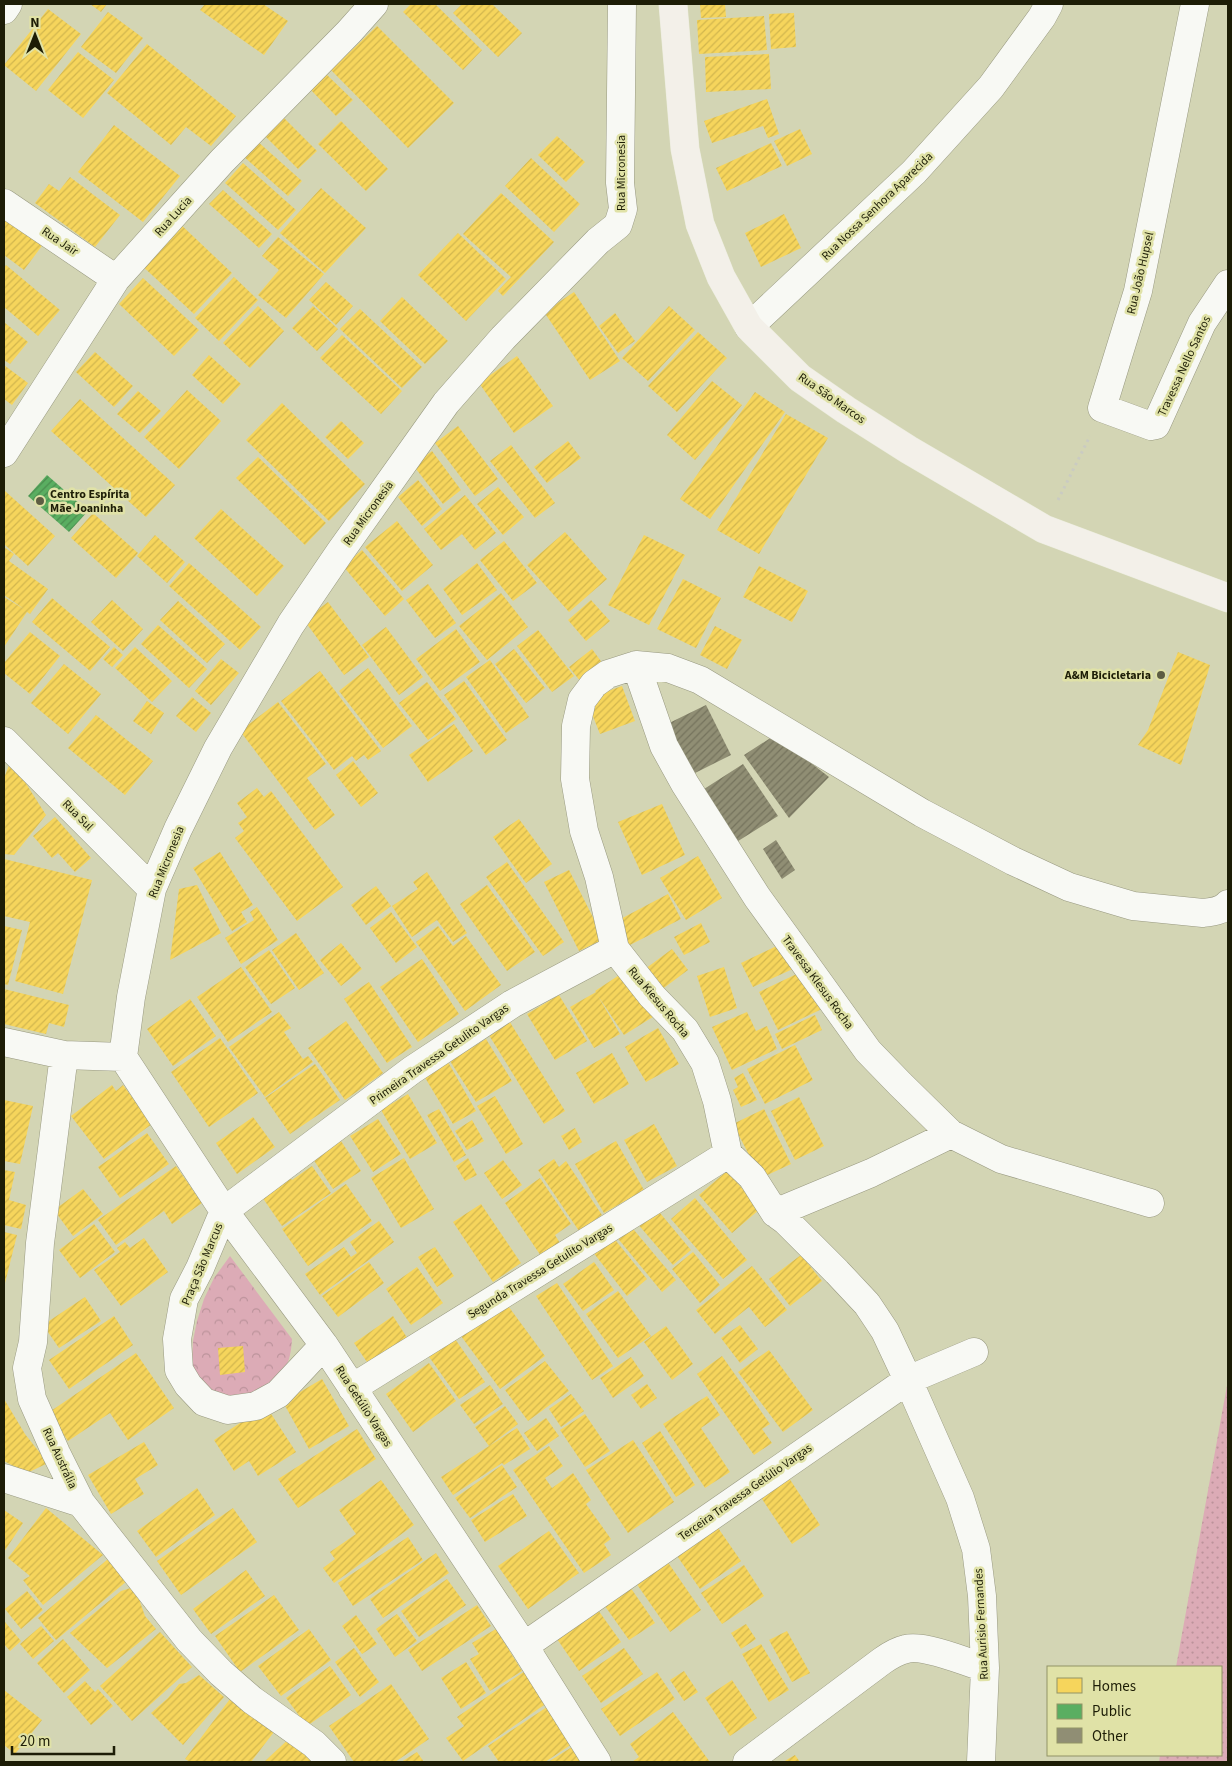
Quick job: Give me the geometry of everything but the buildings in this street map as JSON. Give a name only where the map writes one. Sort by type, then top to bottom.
[{"type":"main road","name":"Rua São Marcos","points":[[673,4],[685,149],[700,224],[721,277],[749,327],[800,378],[846,410],[909,450],[1044,528],[1228,598]]},
{"type":"street","points":[[4,10],[8,4]]},
{"type":"street","name":"Rua Lucia","points":[[4,453],[116,279],[222,161],[349,32],[374,4]]},
{"type":"street","name":"Rua Micronesia","points":[[123,1057],[131,997],[152,889],[178,829],[218,748],[291,624],[446,403],[503,338],[598,241],[618,225],[623,210],[620,183],[622,4]]},
{"type":"street","name":"Rua Nossa Senhora Aparecida","points":[[749,327],[914,172],[991,87],[1042,17],[1049,4]]},
{"type":"street","name":"Rua João Hupsel","points":[[1102,408],[1138,291],[1195,4]]},
{"type":"street","name":"Rua Jair","points":[[4,203],[116,279]]},
{"type":"street","name":"Travessa Nello Santos","points":[[1102,408],[1151,426],[1158,423],[1202,323],[1228,284]]},
{"type":"street","points":[[636,666],[668,668],[700,680],[922,813],[1069,887],[1133,906],[1216,909]]},
{"type":"street","name":"Rua Kiesus Rocha","points":[[636,666],[608,674],[594,684],[582,700],[576,726],[575,779],[584,831],[598,878],[615,949],[652,996],[685,1030],[705,1063],[717,1101],[728,1154]]},
{"type":"street","name":"Travessa Klesus Rocha","points":[[636,666],[664,746],[685,784],[757,897],[868,1051],[951,1134],[1000,1159],[1150,1203]]},
{"type":"street","name":"Rua Sul","points":[[4,740],[152,889]]},
{"type":"street","name":"Primeira Travessa Getulito Vargas","points":[[224,1211],[412,1070],[512,1004],[615,949]]},
{"type":"street","points":[[4,1042],[64,1055],[123,1057]]},
{"type":"street","name":"Rua Austrália","points":[[64,1055],[40,1243],[33,1342],[27,1368],[32,1399],[81,1503],[189,1640],[221,1673],[252,1700],[314,1744],[332,1762]]},
{"type":"street","name":"Rua Getúlio Vargas","points":[[123,1057],[224,1211],[324,1345],[524,1646],[597,1762]]},
{"type":"street","points":[[775,1214],[871,1173],[951,1134]]},
{"type":"street","points":[[728,1154],[752,1177],[775,1214],[786,1221],[867,1304],[885,1331],[908,1380]]},
{"type":"street","name":"Segunda Travessa Getulito Vargas","points":[[352,1388],[728,1154]]},
{"type":"street","name":"Praça São Marcus","points":[[224,1211],[200,1268],[184,1299],[177,1339],[179,1370],[188,1385],[204,1402],[228,1410],[256,1406],[278,1394],[324,1345]]},
{"type":"street","name":"Terceira Travessa Getúlio Vargas","points":[[524,1646],[908,1380],[974,1352]]},
{"type":"street","name":"Rua Aurisio Fernandes","points":[[908,1380],[960,1498],[976,1549],[982,1596],[985,1668],[981,1762]]},
{"type":"street","points":[[4,1478],[81,1503]]},
{"type":"street","points":[[747,1762],[882,1661],[897,1652],[908,1648],[925,1649],[985,1668]]},
{"type":"path","points":[[1044,528],[1090,438],[1102,408]]},
{"type":"green space","points":[[230,1256],[292,1339],[288,1363],[278,1377],[242,1399],[215,1394],[196,1375],[192,1362],[193,1341],[204,1299],[214,1278]]},
{"type":"green space","points":[[1228,1380],[1228,1762],[1159,1762],[1160,1756],[1222,1756],[1222,1666],[1176,1666]]},
{"type":"place","name":"Centro Espírita Mãe Joaninha","points":[[40,501]]},
{"type":"place","name":"A&M Bicicletaria","points":[[1161,675]]}]
